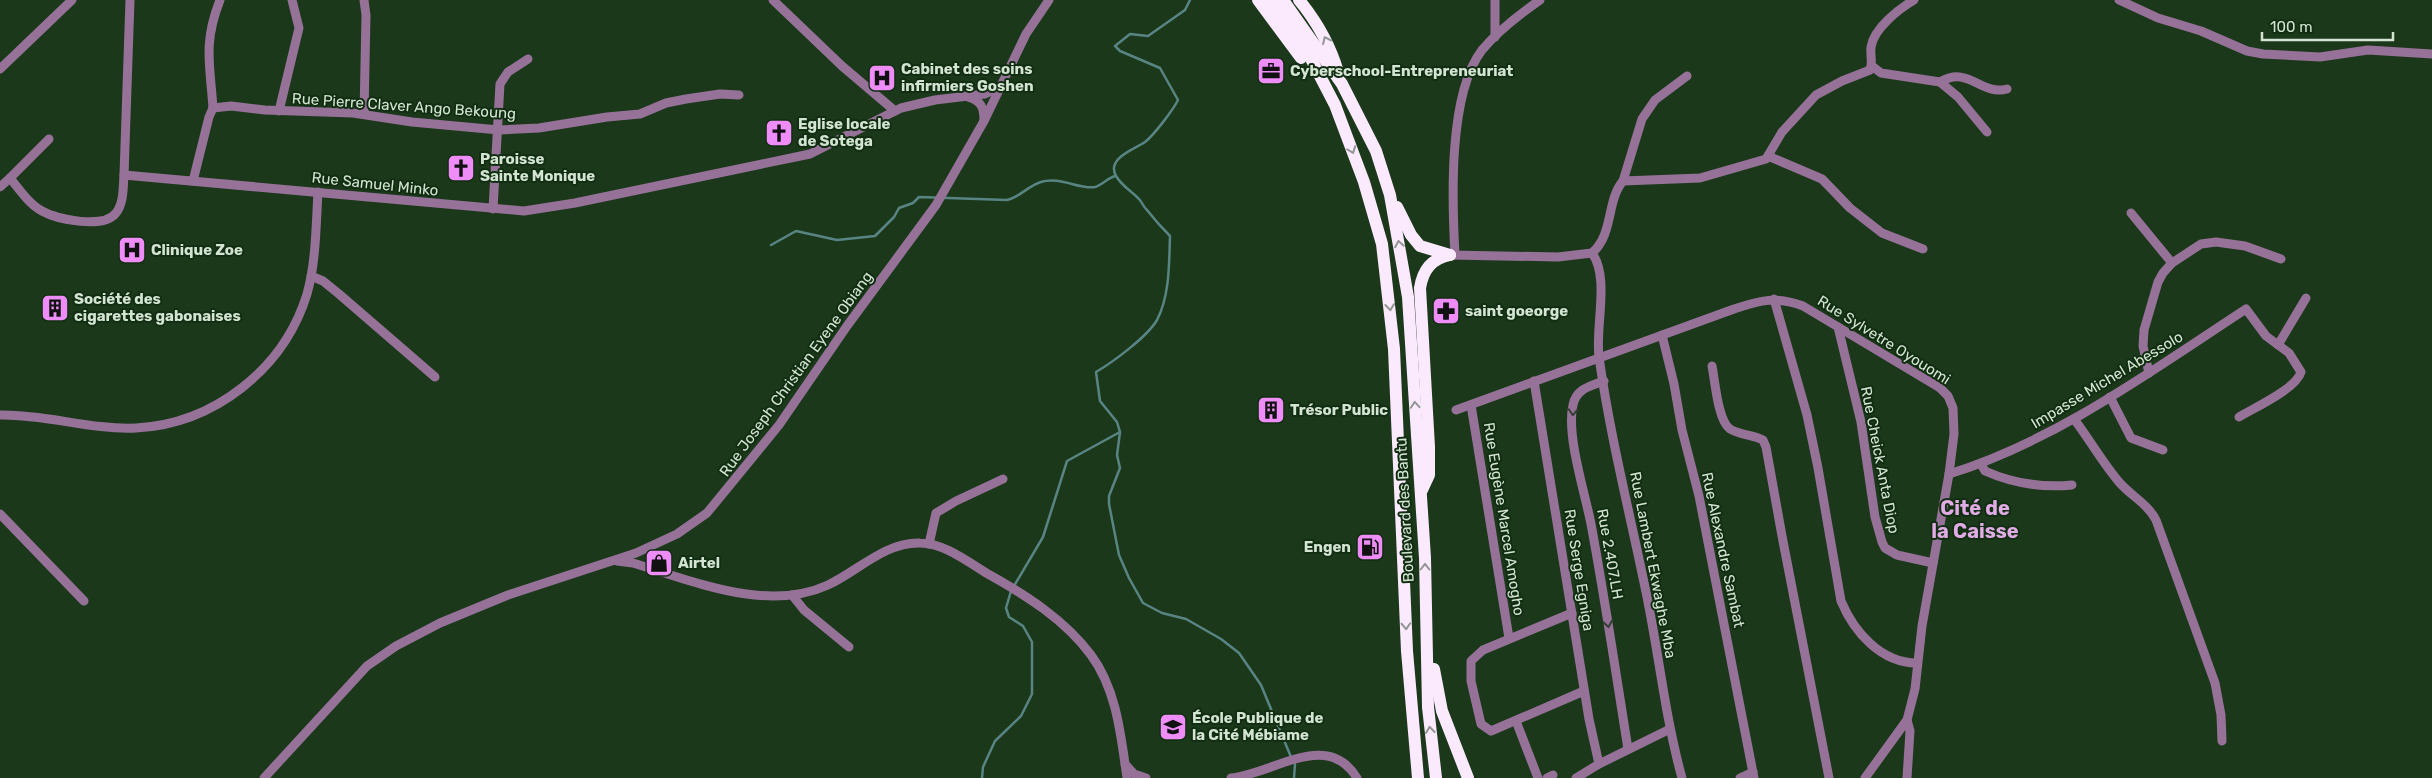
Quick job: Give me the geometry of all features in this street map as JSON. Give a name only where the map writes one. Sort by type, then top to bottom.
[{"type":"highway","points":[[1258,0],[1295,49],[1342,125]]},
{"type":"highway","name":"Boulevard des Bantu","points":[[1271,0],[1308,53],[1324,81],[1377,222],[1387,277],[1399,426],[1407,652],[1418,778]]},
{"type":"highway","name":"Boulevard des Bantu","points":[[1284,0],[1342,84],[1376,151],[1390,195],[1408,297],[1421,493],[1428,707],[1436,778]]},
{"type":"highway","points":[[1300,0],[1324,36],[1342,84]]},
{"type":"highway","points":[[1390,195],[1414,241],[1427,249],[1452,255]]},
{"type":"highway","points":[[1421,493],[1429,475],[1429,446],[1420,288],[1427,267],[1436,259],[1452,255]]},
{"type":"highway","points":[[1426,619],[1438,697],[1468,778]]},
{"type":"street","points":[[0,69],[72,0]]},
{"type":"street","points":[[10,178],[42,211],[89,222],[105,220],[117,212],[122,199],[124,175],[130,0]]},
{"type":"street","points":[[193,181],[209,117],[214,108],[207,54],[212,20],[220,0]]},
{"type":"street","points":[[279,111],[300,28],[292,0]]},
{"type":"street","points":[[364,0],[366,14],[364,114]]},
{"type":"street","points":[[773,0],[842,66],[895,111]]},
{"type":"street","name":"Rue Joseph Christian Eyene Obiang","points":[[264,778],[356,677],[388,650],[440,623],[508,594],[612,561],[653,545],[688,528],[707,513],[779,425],[847,326],[944,194],[1002,86],[1026,34],[1049,0]]},
{"type":"street","points":[[1495,0],[1495,37]]},
{"type":"street","points":[[1540,0],[1523,11],[1495,37],[1482,51],[1470,73],[1462,103],[1456,140],[1452,255],[1558,257],[1592,253],[1603,241],[1617,192],[1623,181],[1642,119],[1655,100],[1687,76]]},
{"type":"street","points":[[1623,181],[1700,178],[1760,162],[1768,156],[1782,132],[1816,95],[1834,84],[1870,70],[1872,66],[1871,50],[1874,40],[1890,19],[1914,0]]},
{"type":"street","points":[[2119,0],[2158,18],[2201,31],[2247,51],[2263,54],[2320,57],[2368,50],[2432,54]]},
{"type":"street","points":[[494,209],[494,159],[499,130],[497,111],[500,84],[508,72],[528,59]]},
{"type":"street","points":[[1872,66],[1881,73],[1940,82],[1958,97],[1987,132]]},
{"type":"street","points":[[1940,82],[1947,78],[1960,76],[1992,90],[2007,89]]},
{"type":"street","name":"Rue Samuel Minko","points":[[124,175],[524,211],[552,207],[810,154],[895,111],[924,102],[985,94],[1002,86]]},
{"type":"street","name":"Rue Pierre Claver Ango Bekoung","points":[[214,108],[231,106],[279,111],[364,114],[412,122],[499,130],[539,128],[607,117],[640,114],[666,103],[686,99],[720,94],[739,95]]},
{"type":"street","points":[[963,96],[977,100],[982,105],[984,121]]},
{"type":"street","points":[[0,187],[49,139]]},
{"type":"street","points":[[1768,156],[1822,179],[1850,208],[1882,234],[1922,249]]},
{"type":"street","points":[[0,415],[34,416],[108,428],[137,428],[178,420],[218,405],[241,388],[280,349],[294,326],[311,276],[318,192]]},
{"type":"street","points":[[2131,213],[2172,263]]},
{"type":"street","points":[[2149,373],[2143,346],[2144,330],[2158,282],[2172,263],[2201,244],[2216,242],[2245,246],[2281,259]]},
{"type":"street","name":"Rue Lambert Ekwaghe Mba","points":[[1592,253],[1600,266],[1599,357],[1620,472],[1646,594],[1670,729],[1682,778]]},
{"type":"street","points":[[311,276],[323,281],[340,294],[435,377]]},
{"type":"street","points":[[2239,416],[2272,399],[2300,377],[2301,372],[2295,360],[2278,345],[2306,298]]},
{"type":"street","points":[[1774,299],[1807,415],[1841,601],[1848,619],[1890,658],[1905,663],[1917,663]]},
{"type":"street","name":"Rue Sylvetre Oyouomi","points":[[1456,410],[1756,302],[1774,299],[1785,300],[1803,306],[1924,377],[1948,396],[1955,420],[1949,474],[1917,663],[1915,689],[1907,720],[1866,778]]},
{"type":"street","name":"Impasse Michel Abessolo","points":[[1949,474],[1981,464],[2074,419],[2149,373],[2246,309],[2260,330],[2278,345]]},
{"type":"street","name":"Rue Cheick Anta Diop","points":[[1838,327],[1861,422],[1876,517],[1882,542],[1885,548],[1897,555],[1933,563]]},
{"type":"street","name":"Rue Alexandre Sambat","points":[[1662,336],[1708,538],[1715,588],[1753,775]]},
{"type":"street","points":[[1712,366],[1720,409],[1726,426],[1763,440],[1766,447],[1783,546],[1829,778]]},
{"type":"street","name":"Rue Serge Egniga","points":[[1534,381],[1584,691],[1599,764]]},
{"type":"street","name":"Rue 2.407.LH","points":[[1604,381],[1583,389],[1576,396],[1572,414],[1577,456],[1597,557],[1628,749]]},
{"type":"street","points":[[2110,397],[2131,438],[2163,450]]},
{"type":"street","name":"Rue Eugène Marcel Amogho","points":[[1471,405],[1509,638]]},
{"type":"street","points":[[2074,419],[2101,461],[2121,484],[2143,502],[2156,520],[2215,683],[2221,715],[2222,741]]},
{"type":"street","points":[[1981,464],[1985,471],[2013,482],[2053,487],[2072,484]]},
{"type":"street","points":[[929,544],[936,514],[1003,479]]},
{"type":"street","points":[[0,514],[84,601]]},
{"type":"street","points":[[612,561],[633,563],[742,594],[776,597],[792,595],[830,584],[887,550],[908,544],[929,544],[954,554],[1007,585],[1054,617],[1092,656],[1106,683],[1114,708],[1127,778]]},
{"type":"street","points":[[651,569],[646,567],[643,558],[653,545]]},
{"type":"street","points":[[792,595],[804,610],[849,647]]},
{"type":"street","points":[[1572,613],[1483,650],[1471,661],[1471,682],[1481,724],[1485,729],[1491,731],[1584,691]]},
{"type":"street","points":[[1907,720],[1910,731],[1907,778]]},
{"type":"street","points":[[1516,721],[1538,778]]},
{"type":"street","points":[[1576,778],[1599,764],[1670,729]]},
{"type":"street","points":[[1231,778],[1253,776],[1316,754],[1337,758],[1353,771],[1357,778]]},
{"type":"street","points":[[1125,763],[1134,774],[1146,778]]},
{"type":"street","points":[[1740,778],[1753,775]]},
{"type":"waterway","points":[[1014,586],[1043,537],[1067,461],[1120,432],[1117,422],[1100,401],[1096,372],[1120,356],[1146,334],[1157,320],[1161,310],[1167,290],[1170,236],[1139,199],[1121,183],[1114,170],[1118,159],[1145,142],[1153,134],[1178,100],[1160,68],[1120,51],[1115,46],[1130,34],[1148,36],[1185,10],[1190,0]]},
{"type":"waterway","points":[[771,245],[796,231],[837,240],[875,236],[894,217],[899,208],[913,203],[919,197],[1007,200],[1041,182],[1055,181],[1083,187],[1095,187],[1115,176]]},
{"type":"waterway","points":[[1120,432],[1117,455],[1120,468],[1109,496],[1109,504],[1119,555],[1129,578],[1143,603],[1162,613],[1186,619],[1221,639],[1239,653],[1261,685],[1291,757]]},
{"type":"waterway","points":[[982,778],[983,767],[995,741],[1021,716],[1032,694],[1032,642],[1023,626],[1009,617],[1006,608],[1011,591]]},
{"type":"waterway","points":[[1294,778],[1295,764]]},
{"type":"place","name":"Cyberschool-Entrepreneuriat","points":[[1271,71]]},
{"type":"place","name":"Cabinet des soins infirmiers Goshen","points":[[882,78]]},
{"type":"place","name":"Eglise locale de Sotega","points":[[779,133]]},
{"type":"place","name":"Paroisse Sainte Monique","points":[[461,168]]},
{"type":"place","name":"Clinique Zoe","points":[[132,250]]},
{"type":"place","name":"Société des cigarettes gabonaises","points":[[55,308]]},
{"type":"place","name":"saint goeorge","points":[[1446,311]]},
{"type":"place","name":"Trésor Public","points":[[1271,410]]},
{"type":"place","name":"Engen","points":[[1370,547]]},
{"type":"place","name":"Airtel","points":[[659,563]]},
{"type":"place","name":"École Publique de la Cité Mébiame","points":[[1173,727]]},
{"type":"district","name":"Cité de la Caisse","points":[[1975,520]]}]
